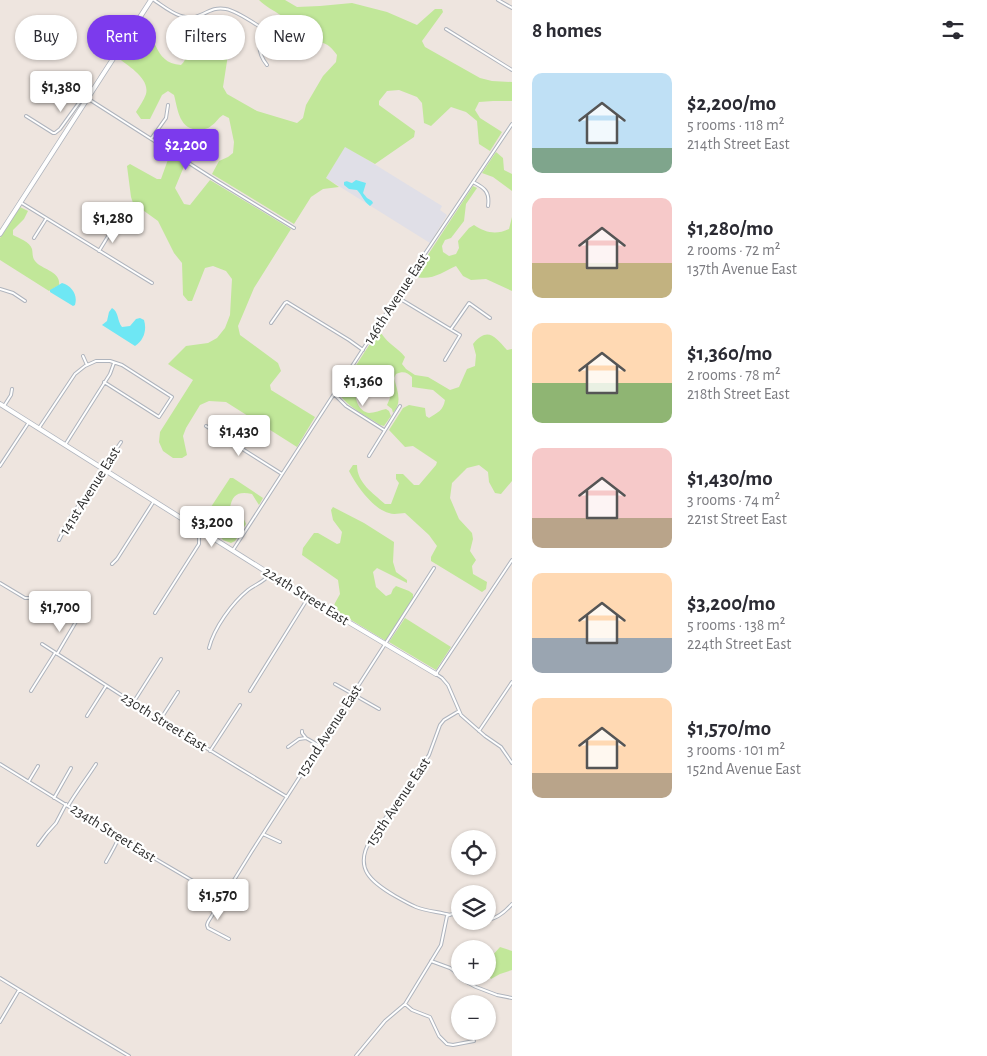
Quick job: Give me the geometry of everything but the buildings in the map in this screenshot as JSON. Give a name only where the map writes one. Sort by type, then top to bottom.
[{"type":"street","points":[[0,234],[152,0],[171,12],[184,17],[199,16],[217,8],[230,10],[255,25]]},
{"type":"street","points":[[498,0],[512,8]]},
{"type":"street","points":[[446,29],[512,70]]},
{"type":"street","points":[[264,60],[267,64]]},
{"type":"street","points":[[26,116],[55,133],[60,130],[81,100],[87,98],[294,228]]},
{"type":"street","points":[[151,139],[166,118],[168,106]]},
{"type":"street","name":"146th Avenue East","points":[[233,550],[512,124]]},
{"type":"street","points":[[473,182],[486,190],[488,206]]},
{"type":"street","points":[[20,202],[152,283]]},
{"type":"street","points":[[34,238],[46,219]]},
{"type":"street","points":[[99,251],[115,225],[119,225]]},
{"type":"street","points":[[0,289],[13,293],[25,301]]},
{"type":"street","points":[[397,297],[460,336],[445,360]]},
{"type":"street","points":[[270,323],[287,302],[363,350]]},
{"type":"street","points":[[451,329],[469,303],[490,318]]},
{"type":"street","points":[[83,356],[87,365]]},
{"type":"street","points":[[39,428],[78,370],[101,361],[122,365],[172,396],[159,416],[104,382]]},
{"type":"street","points":[[65,445],[110,374],[114,362]]},
{"type":"street","points":[[2,405],[11,395],[12,389]]},
{"type":"street","points":[[334,394],[346,406],[384,430]]},
{"type":"street","name":"224th Street East","points":[[2,405],[308,598],[436,674]]},
{"type":"street","points":[[368,456],[400,406]]},
{"type":"street","points":[[0,466],[29,422]]},
{"type":"street","points":[[206,426],[282,474]]},
{"type":"street","name":"141st Avenue East","points":[[59,540],[70,518],[121,442]]},
{"type":"street","points":[[112,564],[154,501]]},
{"type":"street","points":[[155,613],[199,544],[199,530]]},
{"type":"street","points":[[512,560],[436,674],[448,685],[458,711],[479,732],[501,747],[512,763]]},
{"type":"street","name":"152nd Avenue East","points":[[222,898],[434,568]]},
{"type":"street","points":[[209,648],[213,636],[234,603],[270,574]]},
{"type":"street","points":[[0,583],[24,598],[29,598]]},
{"type":"street","points":[[250,691],[308,598]]},
{"type":"street","points":[[31,691],[77,620]]},
{"type":"street","name":"230th Street East","points":[[42,644],[160,720],[287,797]]},
{"type":"street","points":[[133,703],[161,659]]},
{"type":"street","points":[[479,732],[512,682]]},
{"type":"street","points":[[335,684],[379,710]]},
{"type":"street","points":[[87,716],[106,686]]},
{"type":"street","points":[[160,720],[178,692]]},
{"type":"street","points":[[210,751],[240,705]]},
{"type":"street","name":"155th Avenue East","points":[[450,915],[410,904],[376,885],[367,873],[364,852],[429,755],[443,721],[458,711]]},
{"type":"street","points":[[301,739],[299,736],[302,732],[306,738],[320,746]]},
{"type":"street","points":[[288,747],[306,738]]},
{"type":"street","name":"234th Street East","points":[[0,764],[222,898]]},
{"type":"street","points":[[38,845],[56,823],[96,764]]},
{"type":"street","points":[[29,781],[38,766]]},
{"type":"street","points":[[54,798],[71,768]]},
{"type":"street","points":[[263,834],[280,842]]},
{"type":"street","points":[[106,862],[115,849],[119,837]]},
{"type":"street","points":[[222,898],[207,925],[210,930],[229,939]]},
{"type":"street","points":[[496,917],[512,904]]},
{"type":"street","points":[[356,1056],[385,1021],[405,1004],[442,944],[446,920],[450,915]]},
{"type":"street","points":[[431,961],[454,970],[461,979],[476,988],[512,998]]},
{"type":"street","points":[[0,978],[129,1056]]},
{"type":"street","points":[[0,1022],[19,990]]},
{"type":"street","points":[[405,1004],[414,1011],[430,1017],[439,1036],[447,1044],[453,1045],[474,1041]]},
{"type":"shaded area","points":[[345,146],[442,206],[440,210],[447,215],[430,243],[326,178]]},
{"type":"green space","points":[[259,0],[285,0],[297,7],[352,3],[387,12],[417,25],[435,9],[442,9],[443,12],[422,41],[425,47],[480,78],[512,82],[512,101],[479,102],[475,110],[480,118],[502,132],[490,151],[479,144],[477,121],[466,112],[451,107],[431,126],[424,123],[422,103],[417,97],[399,90],[387,91],[379,101],[379,105],[415,131],[414,137],[375,164],[345,147],[326,178],[339,187],[323,189],[311,197],[294,224],[212,174],[219,161],[233,153],[234,142],[229,118],[223,115],[209,128],[200,130],[188,127],[178,113],[174,95],[168,91],[162,95],[150,119],[141,119],[136,112],[146,94],[145,83],[137,73],[121,60],[156,60],[156,46],[165,59],[171,63],[181,65],[184,60],[227,60],[223,87],[227,94],[257,111],[297,123],[303,118],[306,105],[323,76],[336,62],[337,55],[323,43],[323,15],[280,15]]},
{"type":"green space","points":[[496,152],[503,158],[504,170],[512,174],[512,191],[493,177],[482,173]]},
{"type":"green space","points":[[170,154],[185,164],[175,188],[184,204],[190,205],[210,180],[291,229],[254,288],[238,326],[240,335],[278,363],[281,371],[270,385],[271,390],[315,417],[297,447],[226,402],[209,401],[200,405],[186,428],[183,436],[187,455],[182,458],[173,458],[163,451],[159,442],[160,432],[193,380],[168,364],[186,346],[208,343],[217,338],[225,328],[230,315],[232,279],[226,271],[213,266],[205,268],[192,301],[188,301],[183,295],[182,263],[174,253],[158,221],[133,203],[127,166],[130,164],[157,179],[161,179]]},
{"type":"green space","points":[[473,186],[477,188],[466,204],[464,221],[451,238],[445,240],[442,246],[443,252],[449,256],[456,254],[459,248],[458,241],[474,225],[483,230],[500,232],[509,229],[512,217],[512,291],[486,279],[471,280],[463,276],[456,266],[431,277],[420,278],[414,276]]},
{"type":"green space","points":[[20,207],[28,211],[24,219],[13,230],[13,235],[29,244],[35,261],[54,274],[59,280],[59,285],[49,291],[0,260],[0,238]]},
{"type":"green space","points":[[377,333],[381,333],[405,357],[402,364],[406,369],[415,375],[428,377],[450,390],[459,387],[467,369],[475,366],[476,355],[473,344],[478,339],[491,335],[507,350],[512,349],[512,481],[501,494],[495,493],[489,482],[488,472],[479,465],[467,468],[452,483],[450,498],[459,519],[472,533],[473,539],[470,551],[476,560],[472,566],[473,574],[487,582],[486,589],[482,592],[431,561],[437,546],[429,535],[405,513],[391,514],[377,507],[356,483],[349,471],[353,465],[357,465],[360,477],[366,487],[385,504],[391,504],[399,483],[396,479],[396,474],[403,474],[414,485],[419,485],[437,462],[413,446],[405,447],[389,430],[403,408],[409,405],[425,408],[426,416],[429,418],[440,411],[445,400],[433,390],[412,387],[412,377],[410,375],[403,372],[396,374],[394,378],[399,400],[393,413],[392,409],[387,405],[390,398],[388,394],[382,393],[366,381],[361,383],[355,389],[358,404],[362,410],[369,413],[386,409],[389,411],[391,416],[384,426],[352,407],[338,393]]},
{"type":"green space","points":[[230,478],[233,478],[263,498],[259,505],[252,494],[240,493],[232,499],[230,508],[243,517],[246,524],[235,541],[231,543],[223,540],[209,510]]},
{"type":"green space","points":[[333,507],[364,523],[394,542],[393,562],[396,572],[407,580],[407,583],[377,568],[373,572],[376,587],[386,596],[391,594],[396,586],[409,591],[413,594],[413,598],[386,641],[333,609],[340,594],[338,580],[302,555],[303,548],[314,533],[318,533],[337,544],[340,543],[342,532],[333,520],[331,510]]},
{"type":"green space","points":[[405,618],[451,647],[436,670],[389,642]]},
{"type":"green space","points":[[500,947],[512,951],[512,970],[496,976],[496,951]]},
{"type":"water","points":[[356,180],[366,183],[363,193],[372,201],[373,203],[370,206],[357,190],[349,189],[344,185],[345,181],[352,183]]},
{"type":"water","points":[[62,283],[69,286],[73,291],[76,298],[75,305],[73,306],[50,292],[50,290]]},
{"type":"water","points":[[112,308],[116,312],[122,327],[130,326],[136,319],[144,320],[144,334],[141,341],[135,346],[102,325],[107,321]]}]
